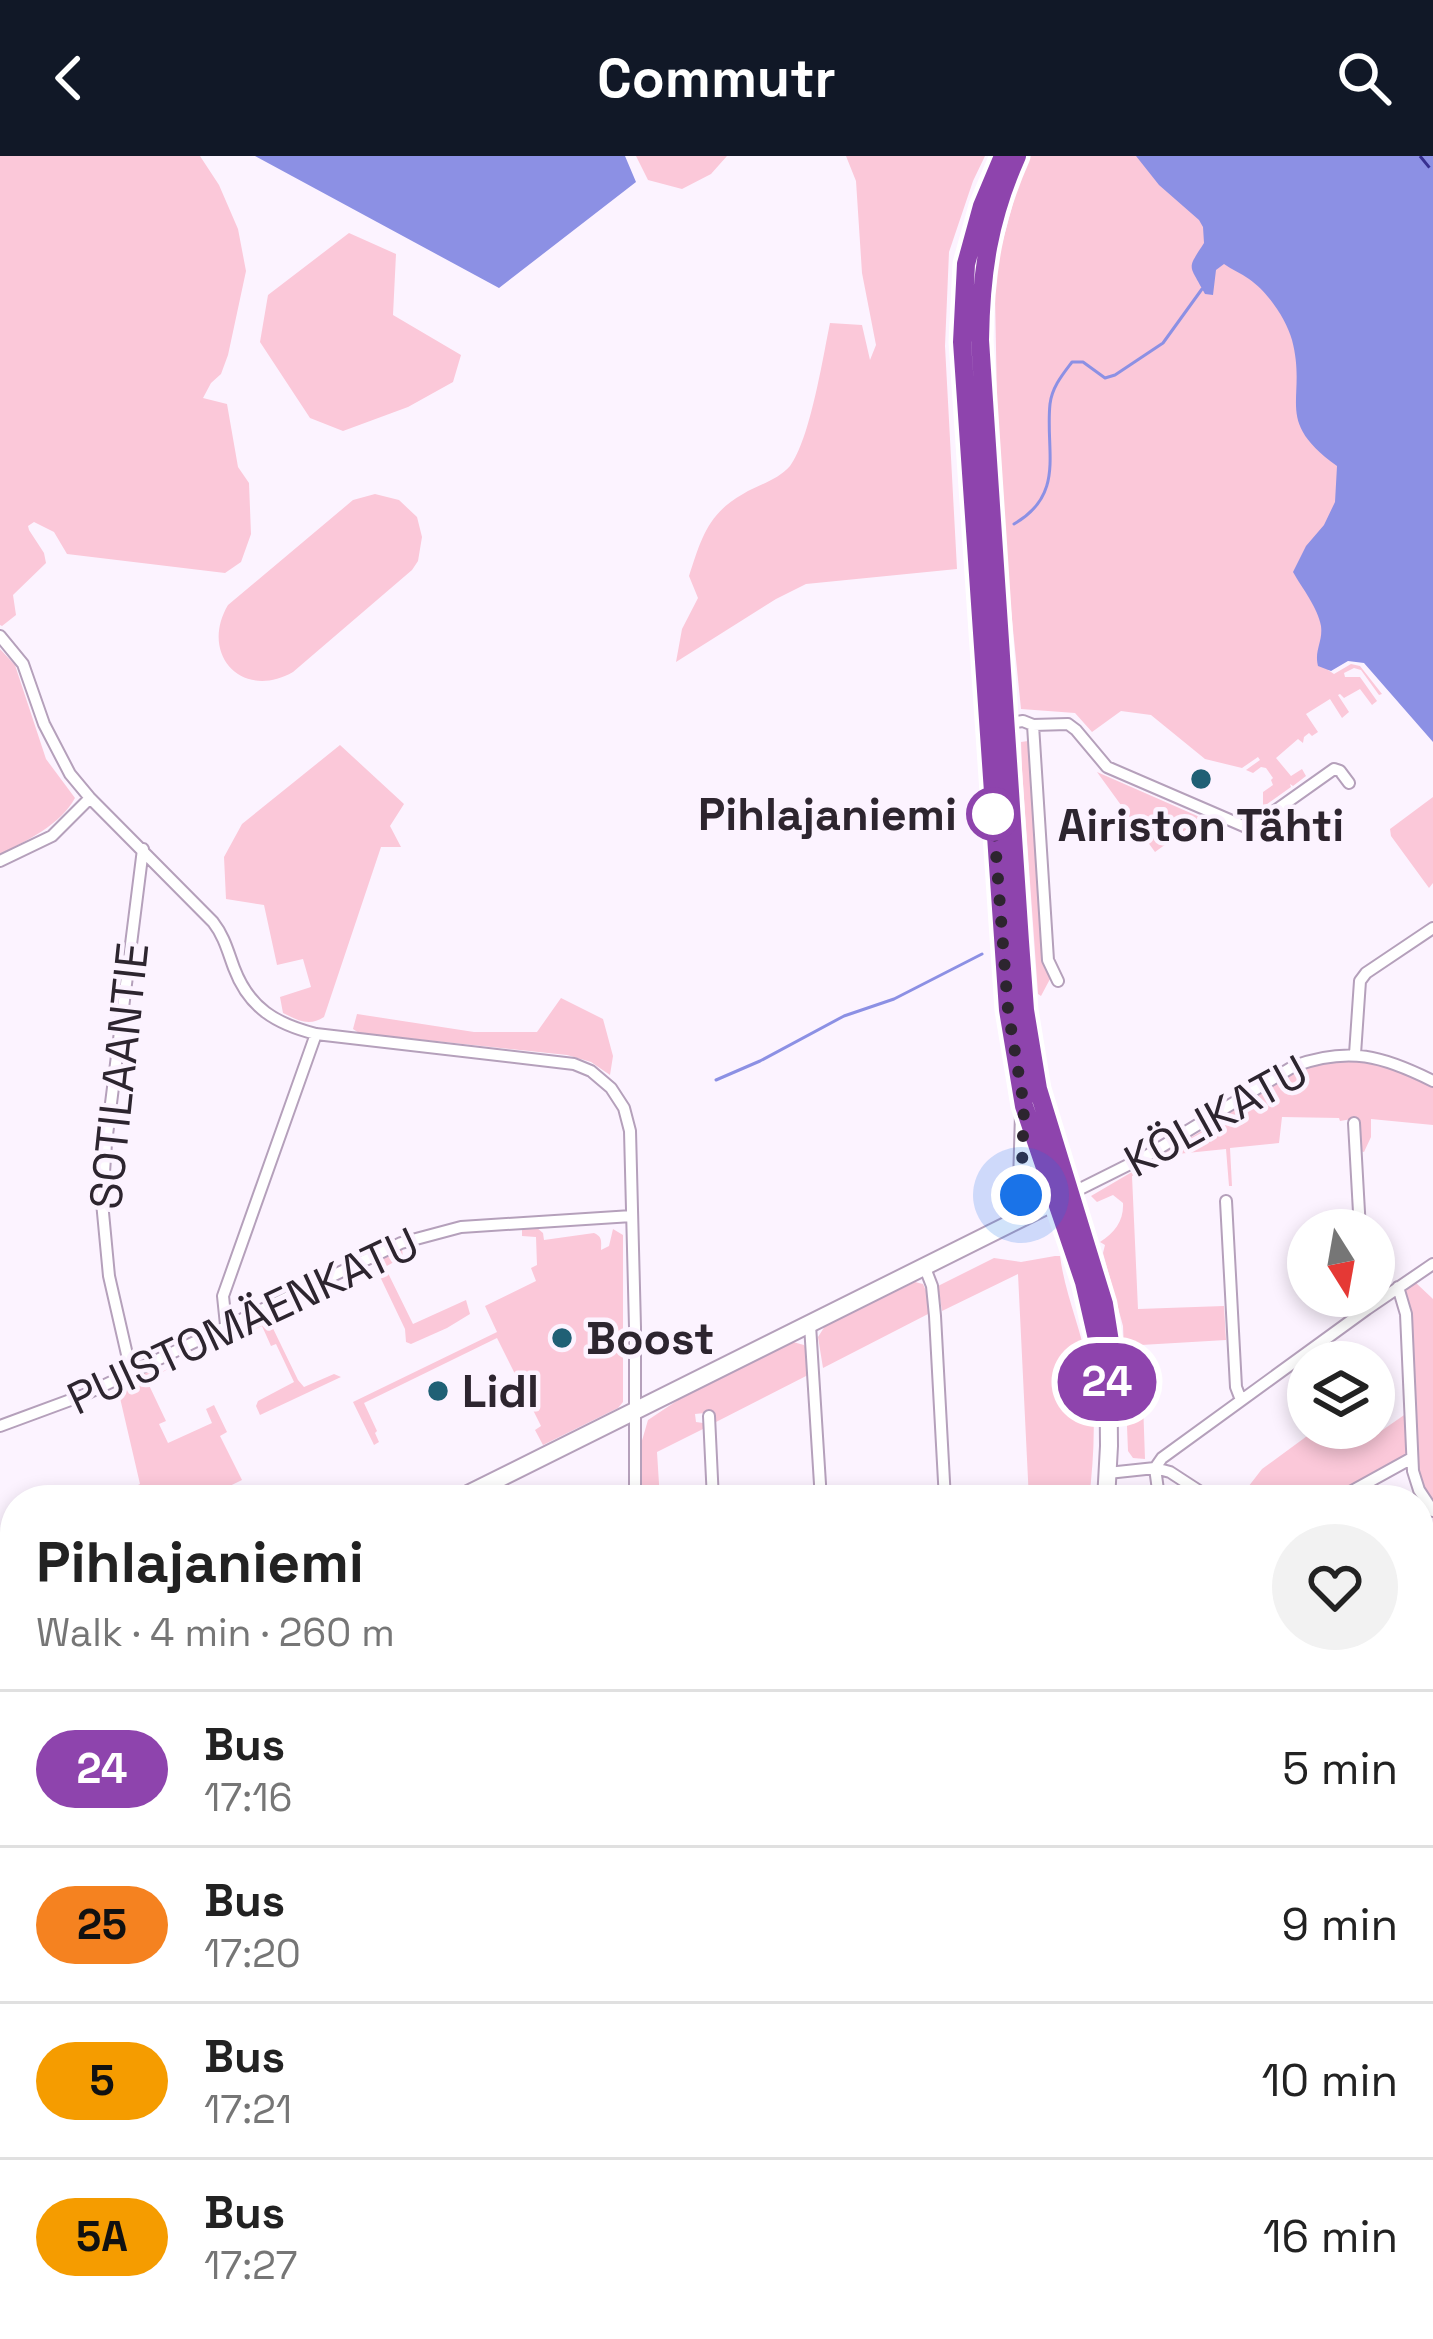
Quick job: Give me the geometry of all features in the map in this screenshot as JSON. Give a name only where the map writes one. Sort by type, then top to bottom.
[{"type":"main road","points":[[1003,156],[966,264],[962,342],[1030,1047],[1107,1383],[1107,1485]]},
{"type":"main road","points":[[1016,156],[996,207],[983,263],[980,340],[1000,730],[1008,1010],[1024,1106],[1021,1218]]},
{"type":"main road","points":[[1024,1106],[1063,1198]]},
{"type":"main road","points":[[487,1485],[1063,1198]]},
{"type":"street","points":[[0,636],[23,664],[44,724],[70,774],[220,931],[241,985],[277,1021],[316,1034],[574,1064],[591,1071],[618,1098],[630,1131],[635,1485]]},
{"type":"street","points":[[1000,730],[1024,733],[1033,725],[1068,724],[1107,767],[1246,827],[1334,769],[1349,783]]},
{"type":"street","points":[[1033,725],[1048,960],[1058,981]]},
{"type":"street","points":[[0,861],[52,836],[90,798]]},
{"type":"street","name":"SOTILAANTIE","points":[[131,1372],[109,1276],[102,1202],[143,849]]},
{"type":"street","points":[[1355,1054],[1360,981],[1433,928]]},
{"type":"street","points":[[226,1325],[224,1296],[316,1034]]},
{"type":"street","name":"KÖLIKATU","points":[[1063,1198],[1148,1155],[1294,1066],[1324,1056],[1355,1054],[1400,1065],[1433,1081]]},
{"type":"street","points":[[1354,1124],[1359,1209]]},
{"type":"street","points":[[1226,1201],[1236,1388],[1241,1400]]},
{"type":"street","name":"PUISTOMÄENKATU","points":[[0,1426],[54,1408],[364,1259],[434,1233],[463,1226],[632,1216]]},
{"type":"street","points":[[1395,1288],[1433,1264]]},
{"type":"street","points":[[926,1268],[935,1316],[944,1485]]},
{"type":"street","points":[[1398,1287],[1406,1314],[1412,1458],[1418,1485]]},
{"type":"street","points":[[1157,1485],[1155,1468],[1162,1458],[1346,1317]]},
{"type":"street","points":[[810,1325],[820,1485]]},
{"type":"street","points":[[709,1417],[712,1485]]},
{"type":"street","points":[[1363,1485],[1412,1458]]},
{"type":"street","points":[[1108,1473],[1155,1468],[1190,1485]]},
{"type":"shaded area","points":[[0,156],[200,156],[219,185],[238,229],[246,271],[228,355],[203,398],[227,404],[238,467],[249,483],[251,534],[241,562],[225,573],[67,554],[54,532],[34,522],[29,530],[46,563],[13,595],[16,615],[0,625]]},
{"type":"shaded area","points":[[636,156],[727,156],[711,174],[682,189],[648,180]]},
{"type":"shaded area","points":[[846,156],[985,156],[949,252],[945,346],[957,569],[806,584],[676,662],[682,629],[698,598],[689,576],[702,540],[721,510],[790,466],[810,418],[830,323],[862,325],[870,360],[876,345],[862,273],[856,181]]},
{"type":"shaded area","points":[[1030,156],[1186,156],[1344,410],[1328,670],[1334,674],[1351,664],[1360,666],[1382,694],[1361,670],[1344,673],[1345,677],[1360,677],[1377,701],[1372,705],[1360,689],[1344,698],[1338,695],[1349,712],[1342,718],[1330,699],[1306,714],[1318,732],[1309,733],[1303,743],[1298,739],[1276,758],[1291,776],[1302,769],[1306,776],[1263,807],[1263,792],[1273,785],[1273,778],[1266,768],[1253,773],[1246,770],[1258,757],[1242,768],[1205,759],[1151,715],[1121,711],[1092,732],[1075,713],[1021,709],[1008,580],[995,295],[999,255]]},
{"type":"shaded area","points":[[349,233],[396,254],[393,315],[461,355],[453,382],[408,407],[343,431],[310,418],[260,342],[268,295]]},
{"type":"shaded area","points":[[375,494],[399,500],[417,517],[422,537],[412,570],[293,672],[257,681],[231,668],[219,640],[228,605],[353,500]]},
{"type":"shaded area","points":[[0,649],[15,665],[46,759],[75,798],[52,824],[0,854]]},
{"type":"shaded area","points":[[1028,741],[1044,964],[1050,979],[1041,996],[1022,770],[1021,742]]},
{"type":"shaded area","points":[[340,745],[404,804],[390,826],[401,847],[381,847],[324,1017],[303,1021],[283,1013],[280,997],[311,987],[303,959],[277,965],[264,905],[226,899],[224,857],[242,824]]},
{"type":"shaded area","points":[[1097,772],[1202,818],[1155,852]]},
{"type":"shaded area","points":[[1433,797],[1433,883],[1429,888],[1390,829]]},
{"type":"shaded area","points":[[561,998],[603,1019],[613,1056],[610,1075],[591,1062],[567,1055],[353,1029],[357,1014],[474,1032],[537,1032]]},
{"type":"shaded area","points":[[1338,1060],[1385,1068],[1433,1087],[1433,1125],[1371,1119],[1371,1137],[1364,1152],[1360,1151],[1358,1118],[1282,1117],[1279,1143],[1230,1148],[1232,1186],[1226,1149],[1177,1154],[1132,1176],[1138,1309],[1224,1306],[1226,1340],[1141,1345],[1145,1459],[1133,1458],[1128,1451],[1123,1326],[1103,1253],[1105,1245],[1100,1242],[1118,1226],[1123,1203],[1113,1195],[1097,1202],[1091,1196],[1284,1077]]},
{"type":"shaded area","name":"Boost","points":[[536,1227],[544,1240],[594,1233],[600,1238],[601,1250],[609,1246],[613,1229],[623,1235],[623,1402],[543,1445],[535,1430],[541,1426],[497,1338],[364,1403],[377,1431],[379,1442],[374,1445],[353,1402],[497,1332],[485,1306],[536,1281],[531,1268],[537,1265],[536,1237],[522,1236],[522,1228]]},
{"type":"shaded area","points":[[402,1249],[403,1257],[385,1267],[413,1324],[466,1300],[470,1314],[411,1344],[406,1342],[405,1329],[373,1262]]},
{"type":"shaded area","points":[[1060,1256],[1091,1383],[1090,1485],[1028,1485],[1018,1274],[942,1311],[938,1286],[994,1258],[1021,1262]]},
{"type":"shaded area","points":[[915,1282],[923,1284],[930,1313],[823,1368],[818,1337],[825,1326]]},
{"type":"shaded area","points":[[1415,1282],[1433,1299],[1433,1485],[1422,1485],[1416,1469],[1406,1290]]},
{"type":"shaded area","points":[[266,1314],[304,1387],[334,1374],[341,1377],[260,1415],[258,1401],[294,1382],[262,1326],[237,1337],[233,1329]]},
{"type":"shaded area","points":[[793,1342],[804,1345],[809,1354],[810,1374],[716,1422],[714,1412],[695,1414],[696,1422],[705,1428],[657,1452],[659,1485],[642,1485],[641,1444],[648,1420],[684,1396]]},
{"type":"shaded area","points":[[168,1369],[147,1381],[166,1421],[159,1424],[168,1443],[212,1423],[206,1409],[214,1405],[227,1432],[220,1436],[242,1480],[232,1485],[138,1485],[117,1385],[144,1372],[154,1375]]},
{"type":"shaded area","points":[[1407,1413],[1404,1456],[1357,1485],[1250,1485],[1289,1449],[1395,1449],[1395,1421]]},
{"type":"water","points":[[255,156],[625,156],[636,182],[499,288]]},
{"type":"water","points":[[1136,156],[1433,156],[1433,742],[1364,663],[1348,661],[1331,671],[1318,666],[1319,619],[1293,572],[1335,502],[1337,466],[1317,450],[1298,422],[1292,340],[1275,306],[1246,277],[1224,264],[1216,270],[1213,295],[1205,294],[1192,267],[1204,243],[1203,227]]},
{"type":"waterway","points":[[1014,524],[1030,512],[1047,485],[1051,398],[1072,362],[1083,362],[1105,378],[1115,375],[1163,343],[1202,289]]},
{"type":"waterway","points":[[716,1080],[982,954]]},
{"type":"ferry route","points":[[1420,156],[1433,172]]},
{"type":"bus line","name":"24","points":[[1003,156],[982,206],[966,264],[962,342],[1008,1010],[1024,1106],[1084,1282],[1107,1383],[1110,1342],[1104,1304],[1038,1089],[1020,942],[980,340],[983,263],[996,207],[1017,156]]},
{"type":"place","name":"Airiston Tähti","points":[[1201,779]]},
{"type":"place","name":"Pihlajaniemi","points":[[993,814]]},
{"type":"place","name":"Boost","points":[[562,1338]]},
{"type":"place","name":"Lidl","points":[[438,1391]]},
{"type":"route","points":[[993,814],[1008,1010],[1024,1106],[1021,1195]]}]
